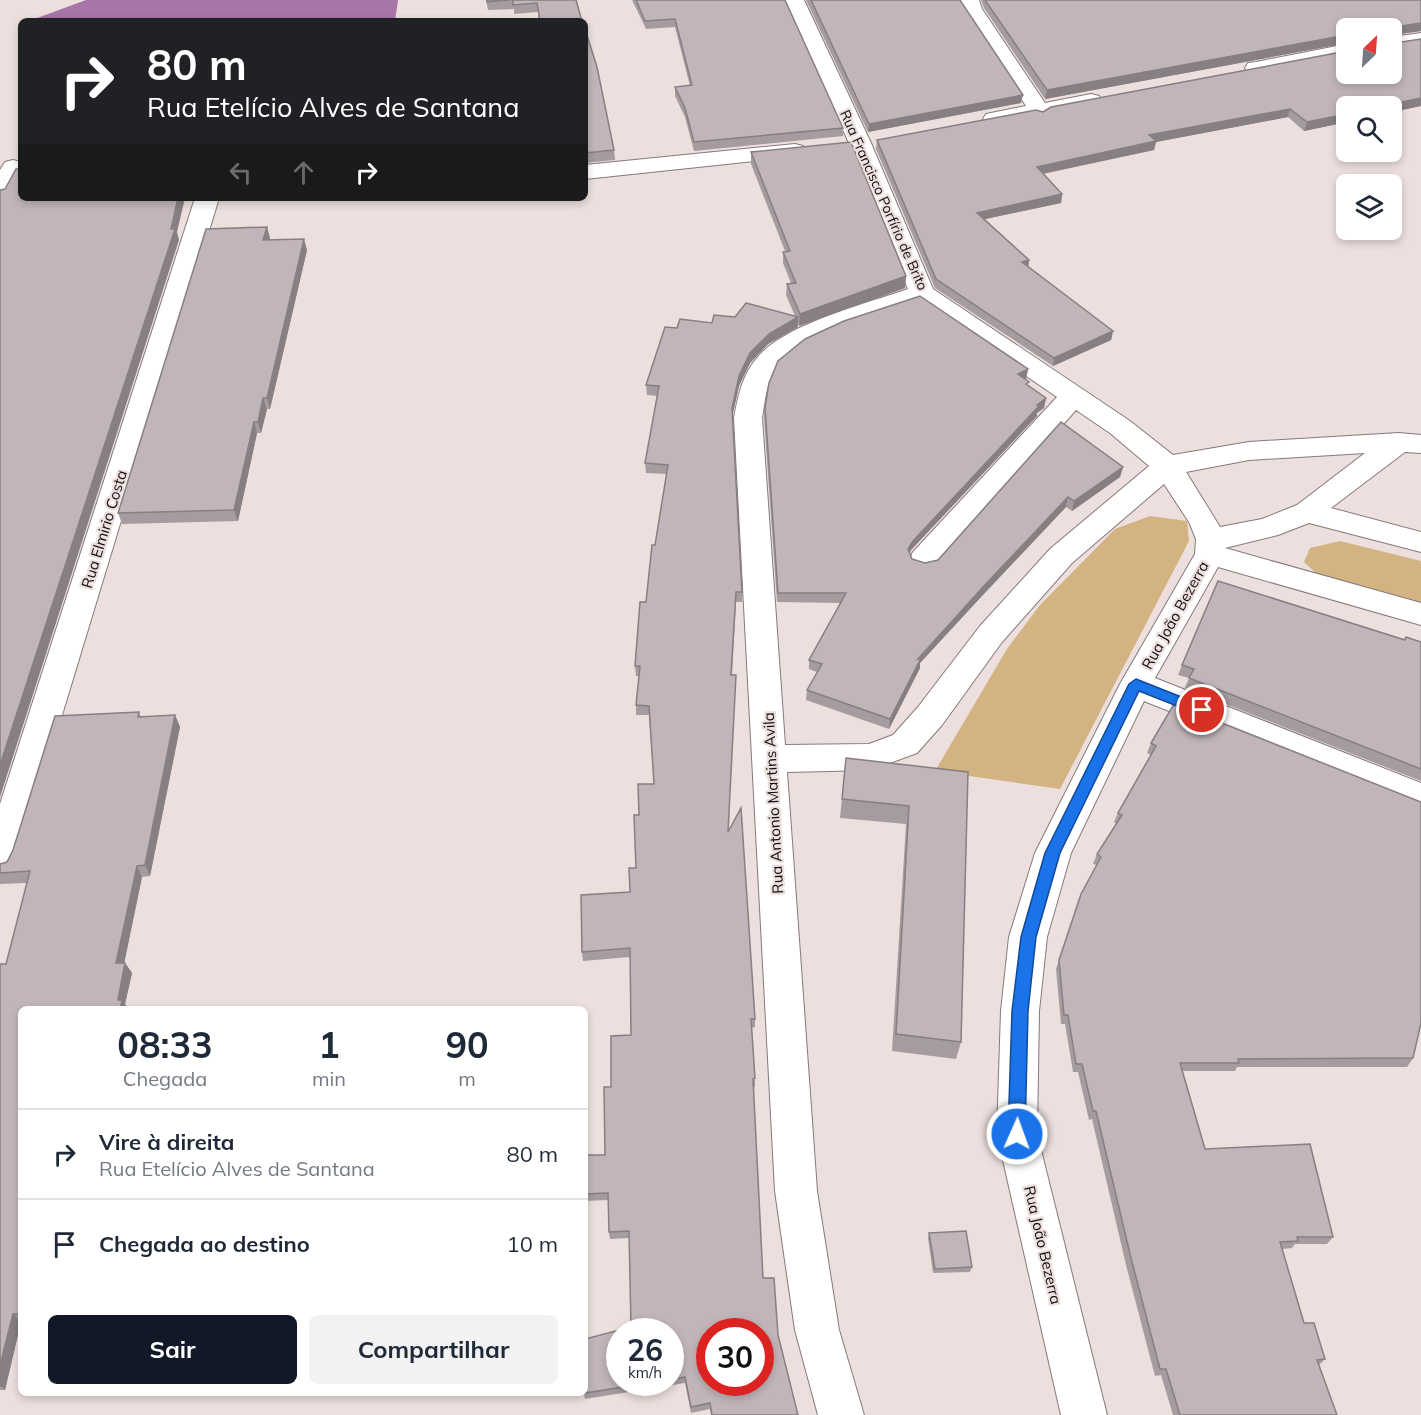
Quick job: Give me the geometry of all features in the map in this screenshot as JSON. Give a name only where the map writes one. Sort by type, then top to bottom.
[{"type":"street","name":"Rua Francisco Porfírio de Brito","points":[[794,0],[850,144],[922,293],[1120,427],[1167,466],[1203,520],[1210,546]]},
{"type":"street","points":[[969,0],[972,9],[1040,111]]},
{"type":"street","points":[[1402,42],[1421,39]]},
{"type":"street","points":[[1233,73],[1336,52]]},
{"type":"street","points":[[972,123],[1108,97]]},
{"type":"street","points":[[588,172],[850,144]]},
{"type":"street","points":[[0,194],[11,166]]},
{"type":"street","name":"Rua Elmirio Costa","points":[[2,846],[206,201]]},
{"type":"street","name":"Rua Antonio Martins Avila","points":[[842,1415],[817,1330],[796,1191],[771,759],[748,418],[755,384],[768,361],[796,339],[922,293]]},
{"type":"street","points":[[924,560],[1072,396]]},
{"type":"street","points":[[771,759],[871,757],[904,744],[930,716],[991,634],[1061,556],[1167,466],[1249,452],[1410,443]]},
{"type":"street","points":[[1210,546],[1268,528],[1307,512],[1410,443]]},
{"type":"street","points":[[1307,512],[1421,542]]},
{"type":"street","points":[[1210,546],[1421,614]]},
{"type":"street","name":"Rua João Bezerra","points":[[1084,1415],[1017,1134],[1020,1011],[1028,937],[1053,853],[1136,684],[1210,546]]},
{"type":"street","points":[[1136,684],[1421,798]]},
{"type":"shaded area","points":[[86,0],[398,0],[395,18],[37,18]]},
{"type":"shaded area","points":[[1150,516],[1187,521],[1189,541],[1060,789],[935,771],[1007,649],[1040,605],[1115,529]]},
{"type":"shaded area","points":[[1340,541],[1421,561],[1421,604],[1319,576],[1304,562],[1310,548]]},
{"type":"building","points":[[487,0],[510,0],[487,2]]},
{"type":"building","points":[[513,0],[576,0],[581,18],[540,18],[537,3],[513,5]]},
{"type":"building","points":[[636,0],[785,0],[843,128],[694,142],[685,108],[675,87],[692,85],[675,19],[645,21]]},
{"type":"building","points":[[811,0],[960,0],[1023,95],[869,124]]},
{"type":"building","points":[[985,0],[1421,0],[1421,23],[1402,26],[1402,18],[1336,18],[1336,37],[1047,90]]},
{"type":"building","points":[[588,38],[597,67],[614,150],[588,153]]},
{"type":"building","points":[[1421,39],[1421,98],[1402,102],[1402,96],[1336,96],[1336,116],[1307,122],[1290,109],[1149,135],[1156,141],[1037,167],[1062,194],[977,213],[1029,260],[1022,262],[1113,331],[1054,358],[936,279],[877,140],[1036,110],[1043,112],[1051,107],[1336,53],[1336,84],[1402,84],[1402,42]]},
{"type":"building","points":[[851,142],[906,276],[800,314],[787,284],[796,283],[783,252],[790,251],[751,152]]},
{"type":"building","points":[[18,169],[18,201],[177,201],[171,229],[175,229],[0,765],[0,190],[5,189]]},
{"type":"building","points":[[267,227],[263,240],[304,239],[267,398],[263,398],[258,422],[254,422],[234,510],[118,513],[206,229]]},
{"type":"building","points":[[920,296],[1028,369],[1018,374],[1029,382],[1026,384],[1046,398],[1037,405],[1039,406],[913,541],[908,549],[912,559],[925,563],[938,560],[1061,422],[1123,467],[1074,501],[1068,497],[983,587],[918,659],[921,658],[890,719],[807,690],[822,664],[809,660],[846,593],[778,593],[765,408],[769,383],[778,361],[805,339],[844,321]]},
{"type":"building","points":[[746,303],[798,317],[769,334],[750,353],[739,376],[732,408],[742,592],[736,592],[731,675],[736,675],[728,832],[741,808],[755,1019],[751,1019],[763,1278],[774,1278],[778,1335],[798,1415],[712,1415],[710,1403],[691,1407],[684,1377],[684,1318],[631,1318],[629,1231],[609,1232],[608,1193],[588,1194],[588,1155],[605,1155],[604,1087],[611,1087],[611,1036],[631,1035],[630,948],[582,952],[581,895],[630,892],[629,868],[636,868],[634,815],[639,815],[638,784],[654,784],[649,706],[636,705],[640,666],[635,666],[640,602],[646,602],[652,545],[655,545],[668,465],[645,463],[659,386],[646,385],[665,327],[677,328],[680,319],[712,323],[714,315],[735,317]]},
{"type":"building","points":[[1218,581],[1405,640],[1406,637],[1421,642],[1421,769],[1189,678],[1194,669],[1182,665]]},
{"type":"building","points":[[1174,704],[1421,802],[1421,1023],[1413,1058],[1238,1059],[1239,1063],[1180,1063],[1205,1149],[1310,1144],[1333,1237],[1297,1237],[1298,1241],[1280,1242],[1304,1323],[1314,1323],[1325,1359],[1317,1360],[1337,1415],[1180,1415],[1166,1369],[1160,1369],[1096,1111],[1093,1111],[1082,1064],[1076,1064],[1068,1015],[1064,1015],[1059,960],[1081,894],[1101,857],[1097,854],[1122,815],[1118,813],[1156,746],[1151,743]]},
{"type":"building","points":[[139,712],[138,717],[175,715],[145,865],[137,866],[116,963],[125,963],[118,1000],[122,1000],[121,1006],[18,1006],[18,1314],[13,1314],[0,1365],[0,964],[6,964],[30,871],[0,873],[0,864],[7,862],[13,850],[55,716]]},
{"type":"building","points":[[846,758],[968,772],[961,1042],[896,1034],[909,806],[842,799]]},
{"type":"building","points":[[966,1231],[972,1267],[935,1269],[929,1233]]},
{"type":"building","points":[[606,1334],[606,1390],[588,1393],[588,1338]]},
{"type":"route","points":[[1017,1134],[1020,1011],[1028,937],[1053,853],[1136,684],[1202,710]]}]
